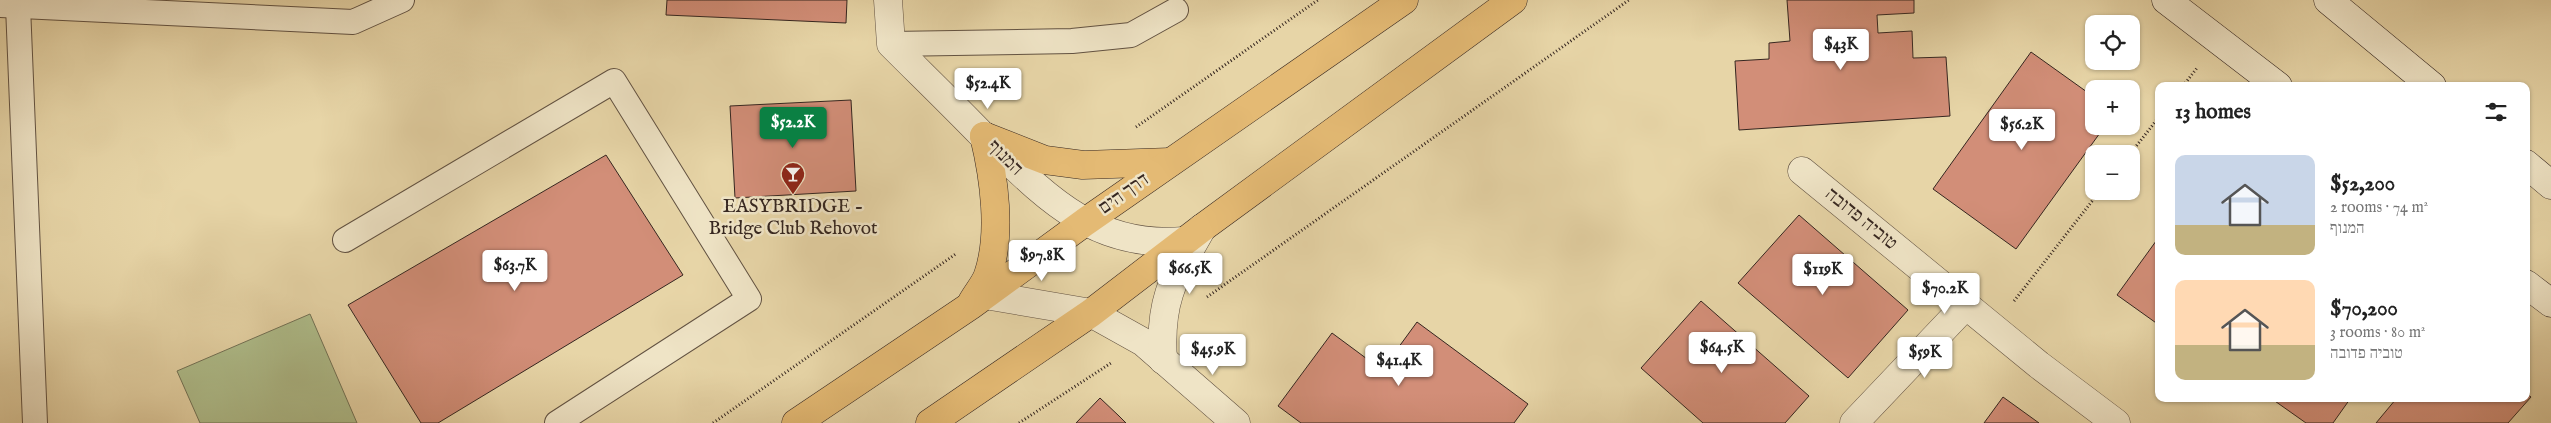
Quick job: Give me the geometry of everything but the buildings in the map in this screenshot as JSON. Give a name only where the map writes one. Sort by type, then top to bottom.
[{"type":"main road","name":"דרך הים","points":[[796,423],[977,300],[1084,222],[1404,0]]},
{"type":"main road","points":[[930,423],[1090,313],[1193,234],[1513,0]]},
{"type":"main road","points":[[984,136],[1045,160],[1083,165],[1171,162]]},
{"type":"main road","points":[[977,300],[988,275],[995,227],[994,186],[984,136]]},
{"type":"street","points":[[888,0],[891,44]]},
{"type":"street","points":[[2166,0],[2273,82]]},
{"type":"street","points":[[2328,0],[2427,82]]},
{"type":"street","name":"המנוף","points":[[891,44],[1042,194],[1084,222],[1116,235],[1161,243],[1193,234]]},
{"type":"street","points":[[2530,167],[2551,185]]},
{"type":"street","name":"טוביה פדובה","points":[[1802,171],[1993,328],[2116,423]]},
{"type":"street","points":[[1193,234],[1171,282],[1153,335],[1163,360],[1236,423]]},
{"type":"street","points":[[2530,287],[2551,303]]},
{"type":"street","points":[[977,300],[1090,313],[1153,335]]},
{"type":"street","points":[[1854,423],[1966,305]]},
{"type":"lane","points":[[35,423],[9,5],[353,22],[402,0]]},
{"type":"lane","points":[[891,44],[1072,41],[1131,35],[1176,10]]},
{"type":"lane","points":[[345,240],[614,81],[749,299],[557,423]]},
{"type":"path","points":[[1019,423],[1153,335],[1629,0]]},
{"type":"path","points":[[2137,145],[2155,122]]},
{"type":"path","points":[[1993,328],[2093,200]]},
{"type":"green space","points":[[310,314],[357,423],[200,423],[177,371]]},
{"type":"place","name":"EASYBRIDGE - Bridge Club Rehovot","points":[[793,195]]}]
